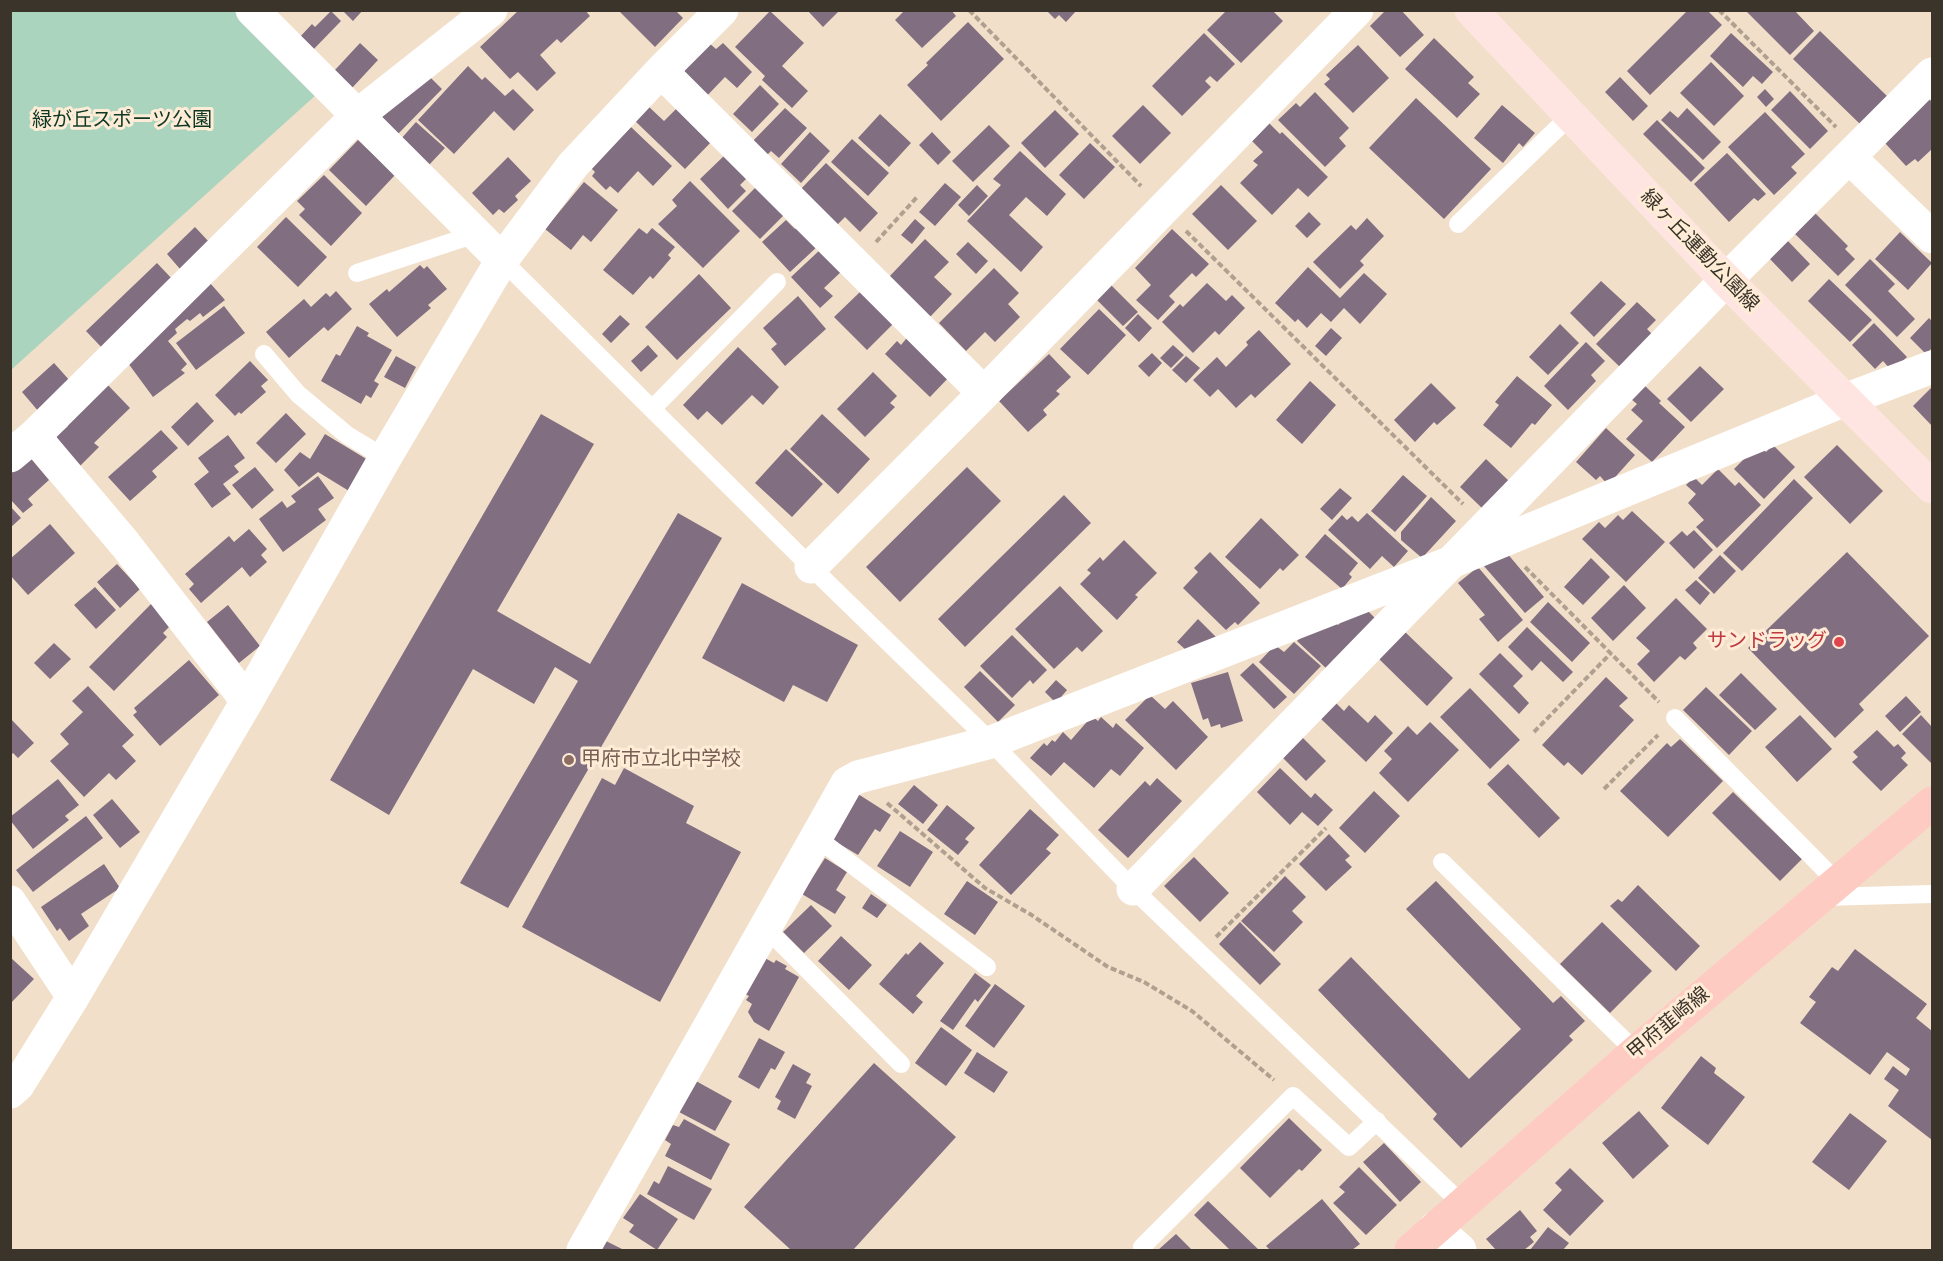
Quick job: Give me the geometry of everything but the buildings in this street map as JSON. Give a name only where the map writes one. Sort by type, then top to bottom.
[{"type":"main road","name":"緑ヶ丘運動公園線","points":[[1471,10],[1726,280],[1932,487]]},
{"type":"main road","name":"甲府韮崎線","points":[[1411,1251],[1636,1052],[1932,804]]},
{"type":"street","points":[[252,10],[502,260]]},
{"type":"street","points":[[247,701],[126,544],[22,446],[358,115],[491,10]]},
{"type":"street","points":[[10,1092],[18,1085],[74,997],[502,260],[573,165],[722,10]]},
{"type":"street","points":[[811,567],[1357,10]]},
{"type":"street","points":[[661,71],[984,393]]},
{"type":"street","points":[[1133,888],[1449,563],[1493,533],[1726,280],[1932,74]]},
{"type":"street","points":[[1853,153],[1932,237]]},
{"type":"street","points":[[1493,533],[1932,367]]},
{"type":"street","points":[[583,1251],[847,783],[858,777],[991,742],[1449,563]]},
{"type":"street","points":[[10,902],[74,997]]},
{"type":"street","points":[[1435,1228],[1460,1251]]},
{"type":"lane","points":[[1458,224],[1570,116]]},
{"type":"lane","points":[[357,273],[476,234]]},
{"type":"lane","points":[[502,260],[991,742],[1133,888],[1462,1204]]},
{"type":"lane","points":[[652,409],[777,282]]},
{"type":"lane","points":[[264,354],[298,394],[347,435],[385,458]]},
{"type":"lane","points":[[1675,718],[1830,890],[1932,894]]},
{"type":"lane","points":[[817,838],[987,967]]},
{"type":"lane","points":[[1442,862],[1636,1052]]},
{"type":"lane","points":[[766,928],[901,1064]]},
{"type":"lane","points":[[1142,1247],[1293,1096],[1349,1147],[1377,1121]]},
{"type":"path","points":[[969,10],[1163,208],[1493,533],[1675,718],[1604,789]]},
{"type":"path","points":[[1719,10],[1853,153]]},
{"type":"path","points":[[856,265],[918,196]]},
{"type":"path","points":[[1534,732],[1611,654]]},
{"type":"path","points":[[858,777],[985,888],[1030,914],[1108,967],[1144,982],[1192,1011],[1293,1096]]},
{"type":"path","points":[[1200,953],[1326,828]]},
{"type":"green space","name":"緑が丘スポーツ公園","points":[[11,11],[252,11],[327,85],[11,370]]},
{"type":"place","name":"サンドラッグ","points":[[1839,642]]},
{"type":"place","name":"甲府市立北中学校","points":[[569,760]]}]
